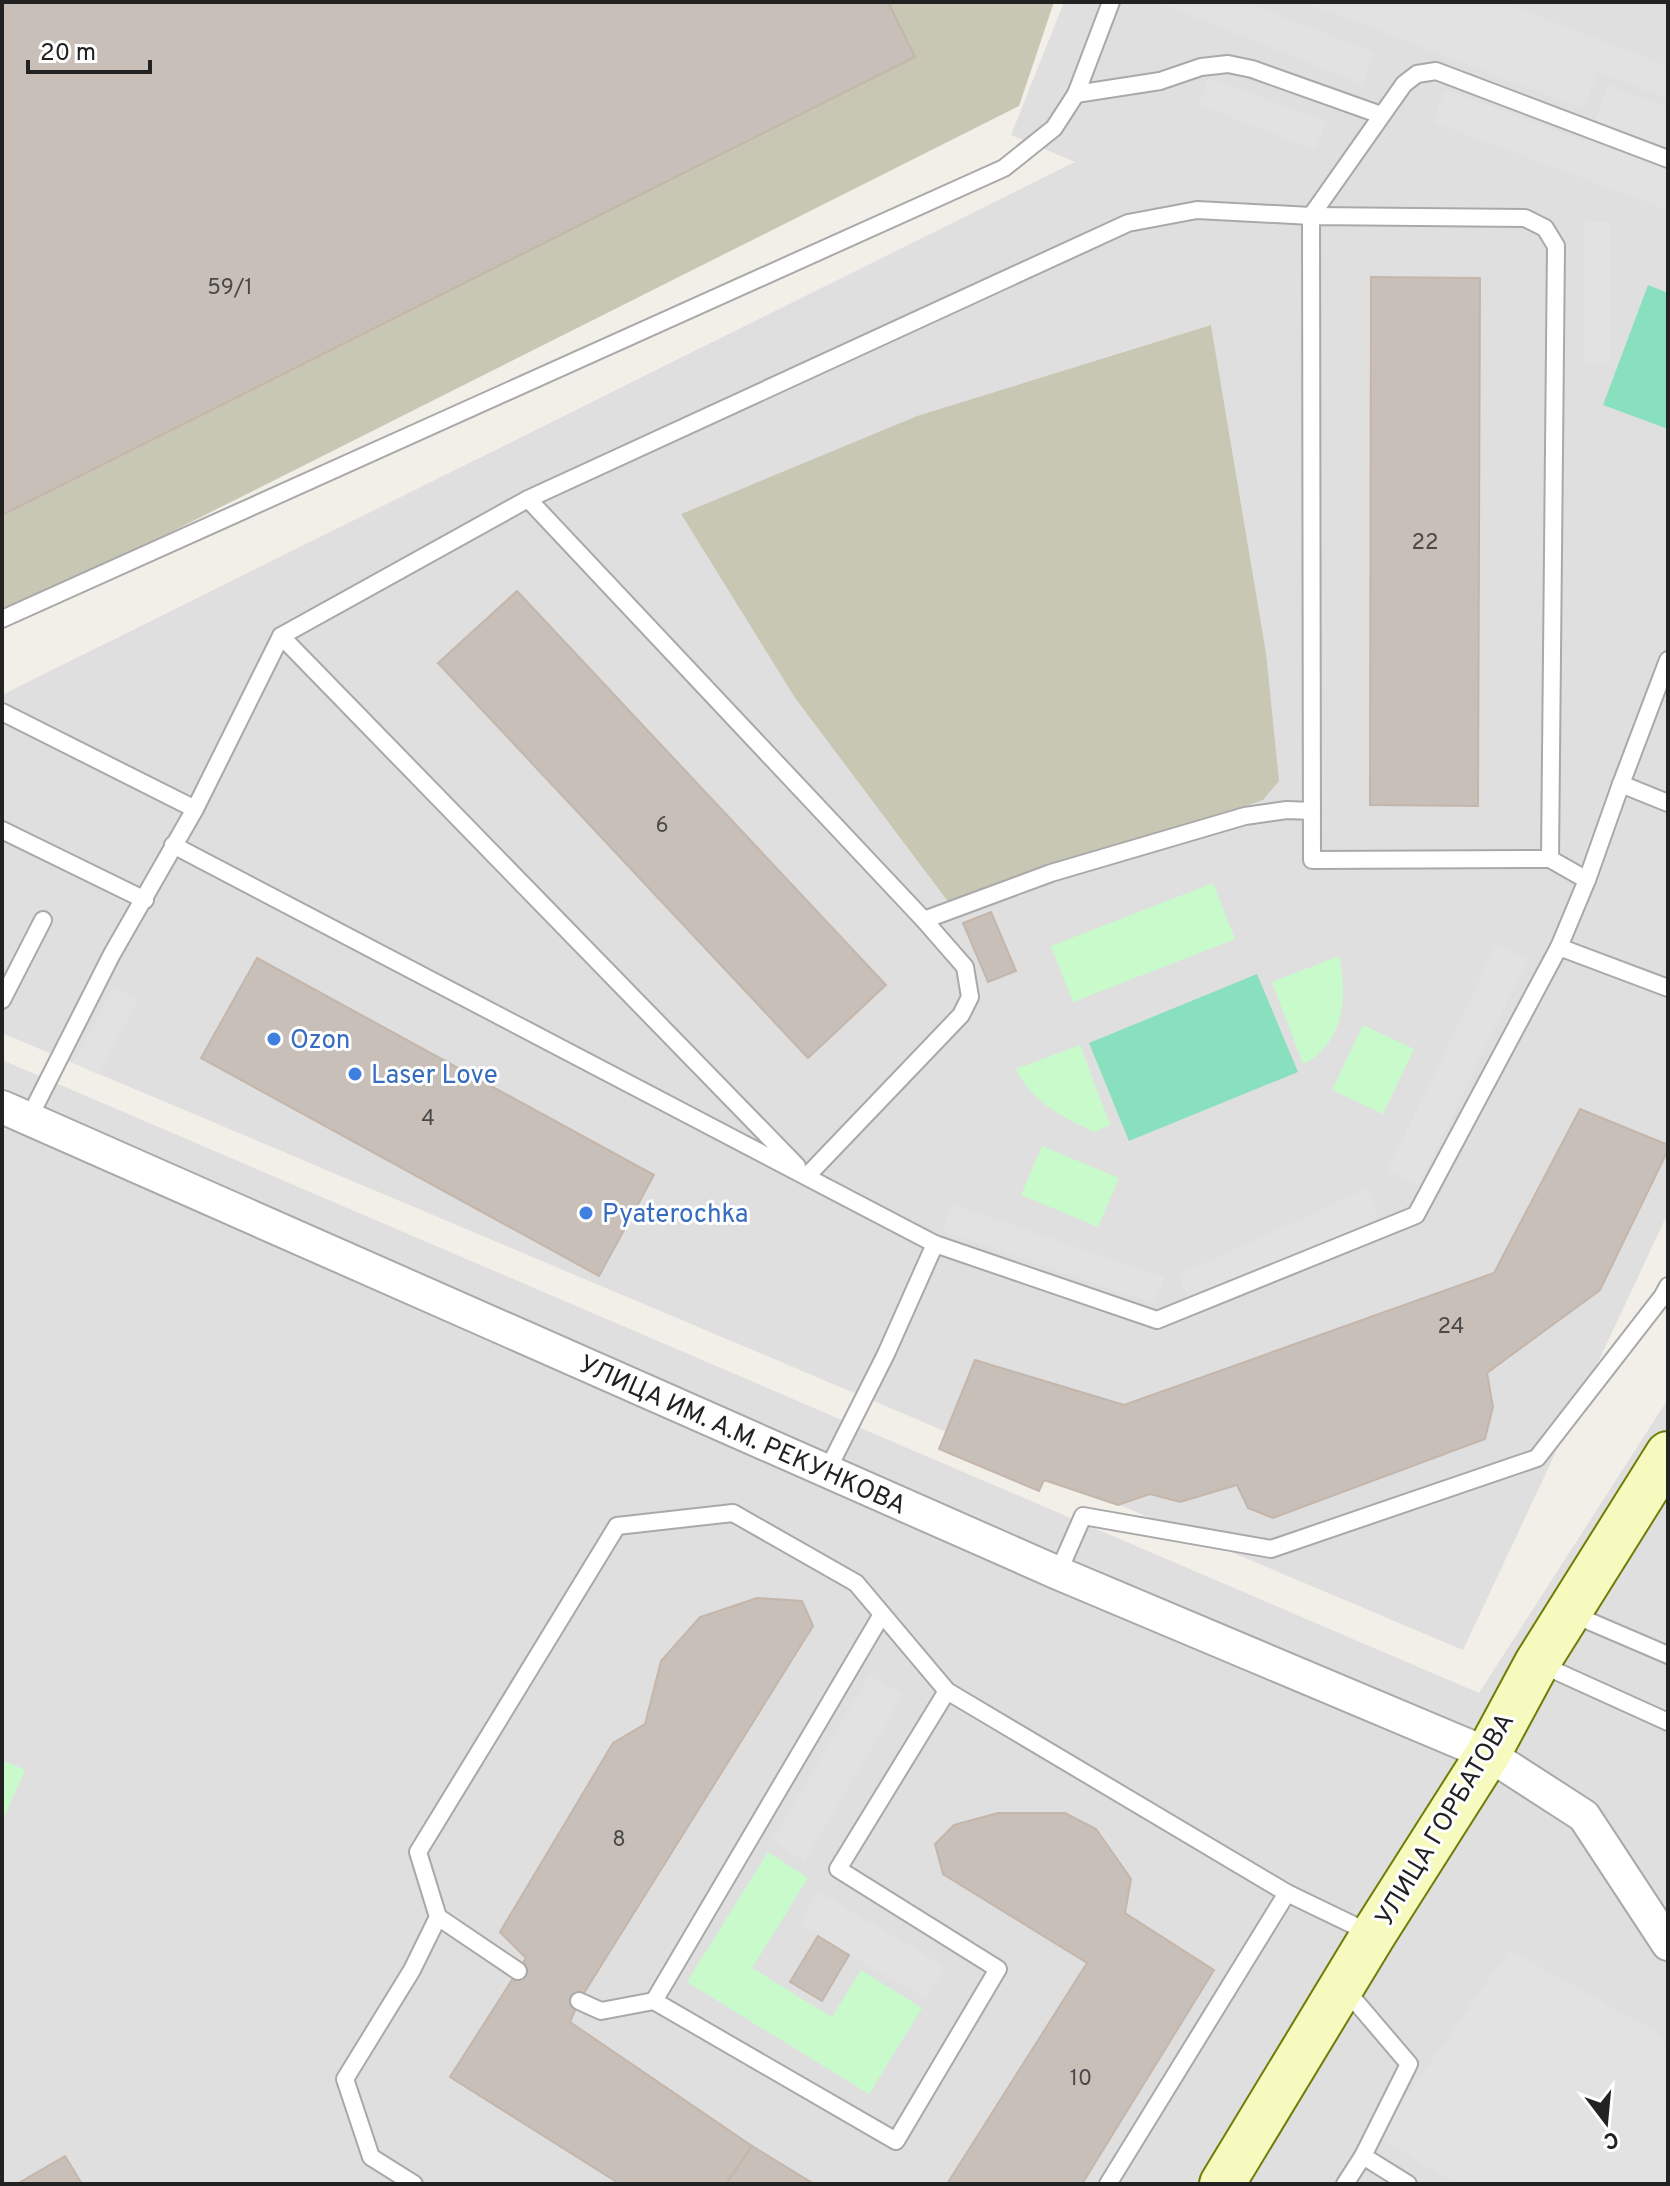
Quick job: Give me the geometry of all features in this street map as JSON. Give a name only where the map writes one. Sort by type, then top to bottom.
[{"type":"main road","name":"УЛИЦА ГОРБАТОВА","points":[[1222,2184],[1373,1935],[1488,1754],[1537,1663],[1668,1454]]},
{"type":"street","name":"УЛИЦА ИМ. А.М. РЕКУНКОВА","points":[[15,1113],[1058,1573],[1488,1754],[1584,1816],[1668,1944]]},
{"type":"lane","points":[[2,619],[1004,168],[1054,128],[1076,94],[1111,2]]},
{"type":"lane","points":[[1076,94],[1160,81],[1201,67],[1228,64],[1252,69],[1381,115]]},
{"type":"lane","points":[[1587,880],[1550,859],[1312,860],[1311,216],[1404,84],[1417,74],[1436,71],[1668,159]]},
{"type":"lane","points":[[15,1113],[145,900],[195,809],[281,636],[528,499],[1128,223],[1197,210],[1311,216],[1525,218],[1545,228],[1556,246],[1550,859]]},
{"type":"lane","points":[[528,499],[965,967],[970,997],[961,1015],[807,1176]]},
{"type":"lane","points":[[281,636],[807,1176]]},
{"type":"lane","points":[[173,845],[935,1244],[1157,1320],[1416,1215],[1559,947],[1668,660]]},
{"type":"lane","points":[[2,712],[195,809]]},
{"type":"lane","points":[[1621,784],[1668,803]]},
{"type":"lane","points":[[924,920],[1051,873],[1245,816],[1287,810],[1312,811]]},
{"type":"lane","points":[[2,830],[145,900]]},
{"type":"lane","points":[[2,1000],[43,920]]},
{"type":"lane","points":[[1559,947],[1668,988]]},
{"type":"lane","points":[[827,1471],[886,1354],[935,1244]]},
{"type":"lane","points":[[1058,1573],[1083,1516],[1271,1549],[1537,1458],[1668,1286]]},
{"type":"lane","points":[[518,1971],[438,1917],[418,1852],[617,1526],[733,1513],[856,1583],[947,1691],[1287,1893],[1373,1935]]},
{"type":"lane","points":[[1568,1613],[1668,1655]]},
{"type":"lane","points":[[654,2001],[881,1616]]},
{"type":"lane","points":[[1537,1663],[1668,1722]]},
{"type":"lane","points":[[579,2001],[601,2011],[654,2001],[896,2141],[998,1969],[838,1869],[947,1691]]},
{"type":"lane","points":[[1108,2184],[1287,1893]]},
{"type":"lane","points":[[414,2184],[371,2157],[345,2079],[412,1970],[438,1917]]},
{"type":"lane","points":[[1342,1986],[1409,2064],[1363,2156],[1345,2184]]},
{"type":"lane","points":[[1363,2156],[1408,2184]]},
{"type":"shaded area","points":[[2,2],[1054,2],[1019,106],[2,617]]},
{"type":"shaded area","points":[[1064,2],[1668,2],[1668,1213],[1463,1650],[2,1033],[2,695],[1075,162],[1011,135]],"holes":[[[1211,325],[1266,653],[952,907],[795,698],[681,514],[917,416]]]},
{"type":"shaded area","points":[[1157,2],[1245,2],[1375,53],[1362,84]]},
{"type":"shaded area","points":[[1305,2],[1502,2],[1668,66],[1668,99],[1598,72],[1583,109]]},
{"type":"shaded area","points":[[1209,78],[1327,122],[1314,150],[1198,104]]},
{"type":"shaded area","points":[[1608,85],[1668,107],[1668,210],[1433,122],[1445,89],[1586,142]]},
{"type":"shaded area","points":[[1585,222],[1610,222],[1610,364],[1584,363]]},
{"type":"shaded area","points":[[1211,325],[1266,653],[1279,781],[1263,800],[952,907],[795,698],[681,514],[917,416]]},
{"type":"shaded area","points":[[1496,945],[1527,960],[1419,1185],[1388,1170]]},
{"type":"shaded area","points":[[113,987],[138,1000],[99,1075],[74,1062]]},
{"type":"shaded area","points":[[2,1060],[1479,1693],[1668,1399],[1668,2184],[2,2184]]},
{"type":"shaded area","points":[[1366,1189],[1379,1217],[1191,1303],[1178,1275]]},
{"type":"shaded area","points":[[951,1204],[1164,1277],[1155,1304],[942,1231]]},
{"type":"shaded area","points":[[869,1675],[903,1695],[805,1861],[772,1841]]},
{"type":"shaded area","points":[[818,1891],[945,1967],[926,1999],[799,1925]]},
{"type":"shaded area","points":[[1509,1950],[1657,2032],[1668,2048],[1668,2184],[1456,2184],[1378,2137]]},
{"type":"green space","points":[[1648,285],[1668,293],[1668,429],[1603,405]]},
{"type":"green space","points":[[1213,883],[1235,939],[1073,1002],[1051,946]]},
{"type":"green space","points":[[1339,956],[1343,987],[1340,1018],[1327,1044],[1303,1064],[1272,982]]},
{"type":"green space","points":[[1257,974],[1298,1072],[1129,1141],[1089,1043]]},
{"type":"green space","points":[[1363,1025],[1414,1049],[1383,1114],[1332,1090]]},
{"type":"green space","points":[[1080,1045],[1110,1125],[1094,1132],[1039,1099],[1016,1069]]},
{"type":"green space","points":[[1042,1146],[1119,1178],[1098,1227],[1021,1195]]},
{"type":"green space","points":[[2,1760],[25,1770],[2,1822]]},
{"type":"green space","points":[[768,1852],[808,1878],[752,1968],[832,2017],[861,1970],[922,2008],[869,2094],[687,1982]]},
{"type":"building","points":[[2,2],[888,2],[915,57],[2,515]]},
{"type":"building","points":[[1371,277],[1480,278],[1478,806],[1370,805]]},
{"type":"building","points":[[517,591],[886,985],[808,1058],[438,663]]},
{"type":"building","points":[[991,912],[1016,971],[988,982],[963,923]]},
{"type":"building","points":[[257,958],[654,1175],[599,1276],[201,1058]]},
{"type":"building","points":[[1580,1109],[1668,1145],[1668,1150],[1600,1290],[1487,1373],[1493,1407],[1485,1439],[1273,1518],[1248,1508],[1237,1485],[1180,1502],[1150,1494],[1118,1505],[1044,1480],[1039,1491],[939,1449],[975,1360],[1124,1405],[1494,1273]]},
{"type":"building","points":[[757,1598],[802,1601],[813,1626],[579,2001],[570,2022],[752,2146],[726,2184],[620,2184],[450,2077],[526,1958],[500,1932],[613,1743],[645,1724],[661,1661],[700,1617]]},
{"type":"building","points":[[998,1813],[1065,1813],[1096,1829],[1131,1879],[1125,1913],[1214,1970],[1082,2184],[947,2184],[1087,1963],[943,1874],[935,1844],[954,1825]]},
{"type":"building","points":[[818,1936],[849,1955],[822,2001],[790,1982]]},
{"type":"building","points":[[752,2146],[814,2184],[726,2184]]},
{"type":"building","points":[[65,2156],[82,2184],[17,2184]]},
{"type":"place","name":"Ozon","points":[[274,1039]]},
{"type":"place","name":"Laser Love","points":[[355,1074]]},
{"type":"place","name":"Pyaterochka","points":[[586,1213]]}]
